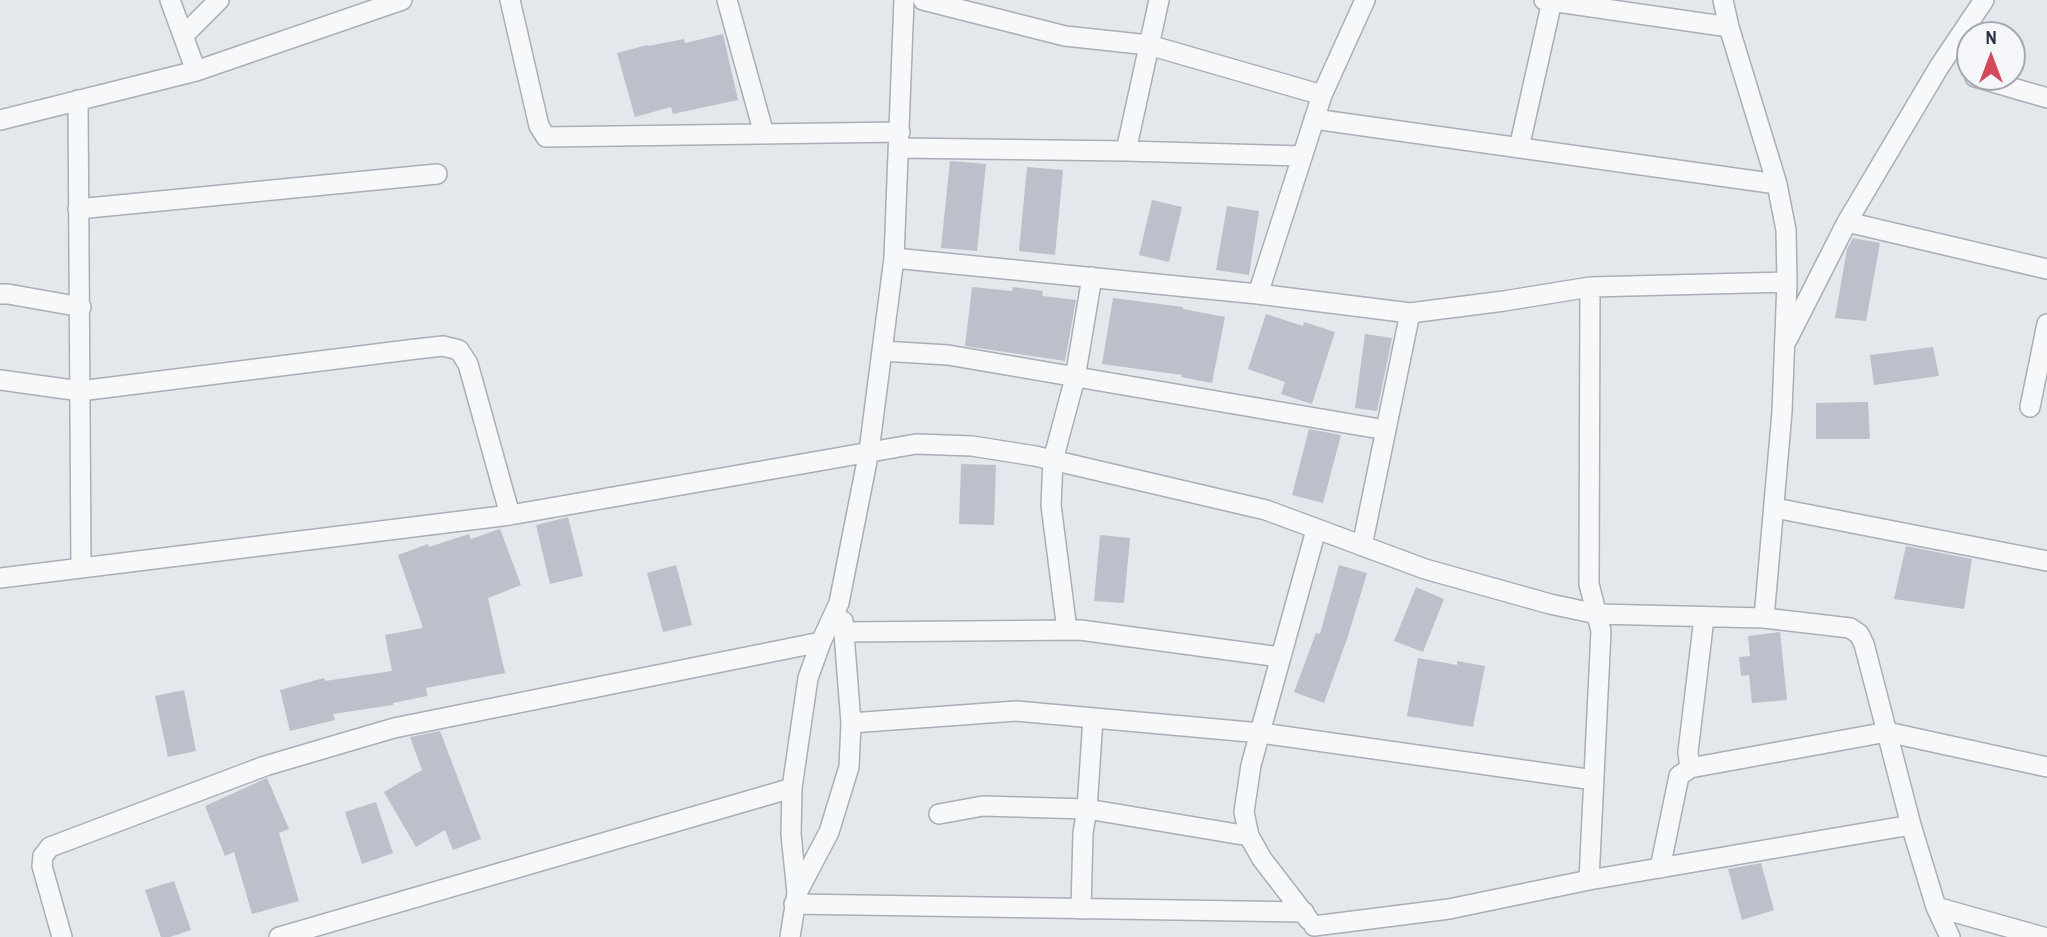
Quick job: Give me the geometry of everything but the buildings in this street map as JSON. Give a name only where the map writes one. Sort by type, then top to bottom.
[{"type":"street","points":[[170,0],[196,71]]},
{"type":"street","points":[[184,35],[219,0]]},
{"type":"street","points":[[0,120],[196,71],[402,0]]},
{"type":"street","points":[[510,0],[539,126],[545,137],[764,134],[1126,151],[1302,156]]},
{"type":"street","points":[[727,0],[764,134]]},
{"type":"street","points":[[790,937],[795,898],[791,834],[792,788],[808,678],[839,603],[869,451],[894,258],[904,0]]},
{"type":"street","points":[[923,0],[1065,36],[1149,45],[1322,95]]},
{"type":"street","points":[[1126,151],[1159,0]]},
{"type":"street","points":[[1258,294],[1322,95],[1365,0]]},
{"type":"street","points":[[1723,0],[1728,27],[1777,184],[1786,230],[1785,344],[1775,508],[1764,618]]},
{"type":"street","points":[[1785,344],[1847,222],[1939,67],[1984,0]]},
{"type":"street","points":[[1519,148],[1548,1],[1728,27]]},
{"type":"street","points":[[1939,67],[1956,72]]},
{"type":"street","points":[[2023,91],[2047,98]]},
{"type":"street","points":[[78,100],[81,568]]},
{"type":"street","points":[[1314,119],[1777,184]]},
{"type":"street","points":[[78,209],[437,174]]},
{"type":"street","points":[[1847,222],[2047,269]]},
{"type":"street","points":[[894,258],[1258,294],[1410,313],[1504,302],[1590,287],[1787,282]]},
{"type":"street","points":[[1067,630],[1051,505],[1052,460],[1075,378],[1092,277]]},
{"type":"street","points":[[1589,880],[1601,631],[1589,584],[1590,287]]},
{"type":"street","points":[[0,295],[8,294],[81,307]]},
{"type":"street","points":[[1362,547],[1410,313]]},
{"type":"street","points":[[2030,407],[2047,324]]},
{"type":"street","points":[[0,380],[80,391],[443,346],[459,350],[468,364],[510,515]]},
{"type":"street","points":[[881,351],[948,355],[1386,430]]},
{"type":"street","points":[[0,578],[510,515],[916,444],[972,446],[1052,460],[1266,510],[1425,569],[1550,604],[1597,614],[1764,618],[1850,628],[1859,634],[1869,659],[1911,825],[1936,907],[1950,937]]},
{"type":"street","points":[[1775,508],[2047,561]]},
{"type":"street","points":[[1312,925],[1262,859],[1249,836],[1244,812],[1251,765],[1316,530]]},
{"type":"street","points":[[795,898],[829,832],[849,767],[851,723],[845,632],[839,603]]},
{"type":"street","points":[[1690,768],[1688,752],[1704,618]]},
{"type":"street","points":[[845,632],[1067,630],[1280,657]]},
{"type":"street","points":[[62,937],[43,866],[43,856],[50,847],[265,766],[394,728],[821,642]]},
{"type":"street","points":[[851,723],[1016,711],[1261,733],[1594,780]]},
{"type":"street","points":[[1081,909],[1083,833],[1093,718]]},
{"type":"street","points":[[1660,867],[1679,776],[1690,768],[1887,732],[2047,767]]},
{"type":"street","points":[[279,937],[792,788]]},
{"type":"street","points":[[939,814],[983,806],[1087,809],[1249,836]]},
{"type":"street","points":[[795,898],[1081,909],[1312,925],[1449,909],[1660,867],[1911,825]]},
{"type":"street","points":[[1936,907],[2043,937]]}]
